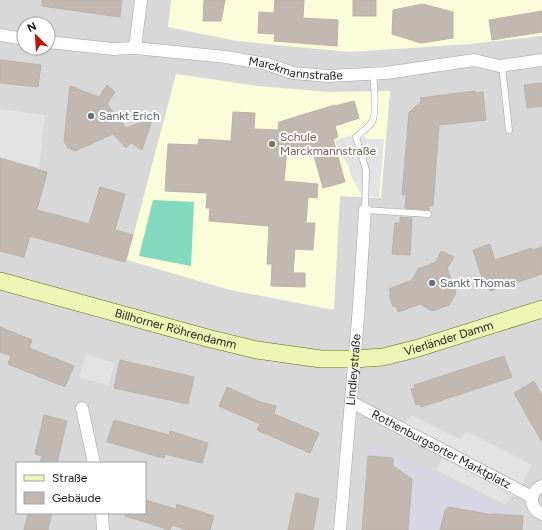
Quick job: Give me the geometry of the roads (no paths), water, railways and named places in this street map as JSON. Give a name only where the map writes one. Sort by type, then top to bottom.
[{"type":"street","points":[[135,48],[141,0]]},
{"type":"street","points":[[0,35],[16,38]]},
{"type":"street","name":"Marckmannstraße","points":[[56,43],[113,49],[135,48],[226,57],[267,64],[293,73],[328,76],[386,73],[474,60],[499,66],[542,60]]},
{"type":"street","name":"Lindleystraße","points":[[340,530],[359,306],[365,210]]},
{"type":"street","name":"Billhorner Röhrendamm","points":[[0,281],[238,346],[257,350],[321,358],[354,360]]},
{"type":"street","name":"Vierländer Damm","points":[[354,360],[382,357],[415,349],[542,309]]},
{"type":"street","name":"Rothenburgsorter Marktplatz","points":[[351,402],[532,497]]},
{"type":"street","points":[[82,408],[94,462]]},
{"type":"street","points":[[542,486],[534,492],[532,497],[533,506],[542,514]]},
{"type":"street","points":[[102,514],[103,530]]},
{"type":"lane","points":[[502,66],[509,130]]},
{"type":"lane","points":[[373,74],[373,120],[366,129],[356,137],[366,170],[365,210],[428,214]]},
{"type":"place","name":"Sankt Erich","points":[[91,116]]},
{"type":"place","name":"Schule Marckmannstraße","points":[[272,144]]},
{"type":"place","name":"Sankt Thomas","points":[[432,283]]}]
